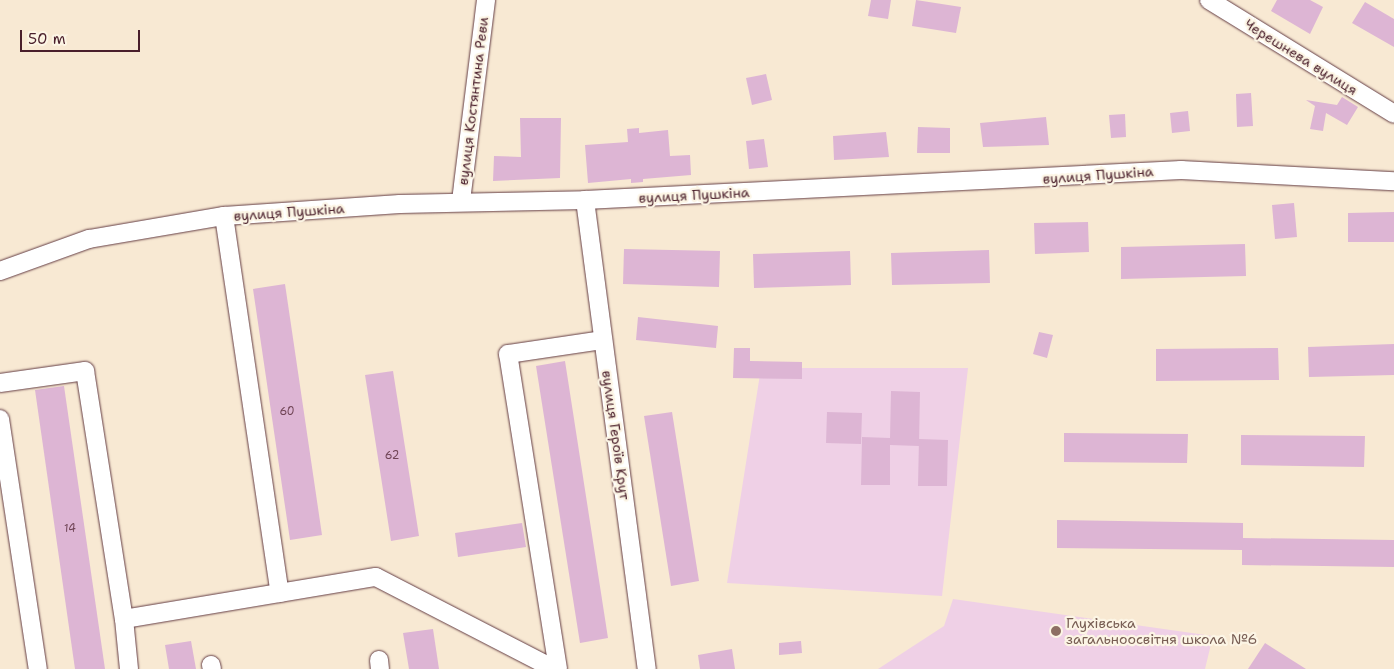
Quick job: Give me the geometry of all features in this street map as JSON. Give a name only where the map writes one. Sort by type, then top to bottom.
[{"type":"street","name":"вулиця Костянтина Реви","points":[[461,201],[486,0]]},
{"type":"street","name":"Черешнева вулиця","points":[[1208,0],[1394,114]]},
{"type":"street","name":"вулиця Пушкіна","points":[[0,271],[89,240],[224,216],[461,201],[585,200],[1181,170],[1394,181]]},
{"type":"street","name":"вулиця Героїв Крут","points":[[585,200],[647,669]]},
{"type":"street","points":[[224,216],[280,593]]},
{"type":"street","points":[[556,669],[508,354],[604,340]]},
{"type":"street","points":[[0,383],[85,371],[124,619],[129,669]]},
{"type":"street","points":[[0,419],[38,669]]},
{"type":"street","points":[[124,619],[376,577],[556,669]]},
{"type":"shaded area","points":[[761,368],[968,368],[942,596],[727,583]]},
{"type":"shaded area","name":"Глухівська загальноосвітня школа №6","points":[[953,599],[1213,636],[1205,669],[878,669],[944,626]]},
{"type":"building","points":[[871,0],[891,0],[888,19],[868,16]]},
{"type":"building","points":[[916,0],[961,7],[956,33],[912,26]]},
{"type":"building","points":[[1277,0],[1310,0],[1323,7],[1310,34],[1271,11]]},
{"type":"building","points":[[1365,2],[1394,19],[1394,47],[1352,23]]},
{"type":"building","points":[[766,74],[772,100],[752,105],[746,78]]},
{"type":"building","points":[[1251,93],[1253,126],[1237,127],[1236,94]]},
{"type":"building","points":[[1342,97],[1358,107],[1347,125],[1326,113],[1323,131],[1310,129],[1315,106],[1306,100],[1337,105]]},
{"type":"building","points":[[1188,111],[1190,131],[1172,133],[1170,113]]},
{"type":"building","points":[[1125,114],[1126,137],[1111,138],[1109,115]]},
{"type":"building","points":[[1046,117],[1049,145],[983,147],[980,123]]},
{"type":"building","points":[[520,118],[561,118],[560,178],[493,181],[494,156],[521,157]]},
{"type":"building","points":[[918,127],[950,128],[950,153],[917,153]]},
{"type":"building","points":[[639,128],[639,133],[668,130],[670,156],[690,155],[691,175],[643,179],[643,182],[631,183],[631,179],[588,183],[585,145],[628,142],[627,129]]},
{"type":"building","points":[[886,132],[889,157],[834,160],[833,136]]},
{"type":"building","points":[[764,139],[768,167],[749,169],[746,141]]},
{"type":"building","points":[[1294,203],[1297,237],[1275,239],[1272,205]]},
{"type":"building","points":[[1394,212],[1394,242],[1348,242],[1348,213]]},
{"type":"building","points":[[1088,222],[1089,252],[1035,254],[1034,223]]},
{"type":"building","points":[[1245,244],[1246,276],[1121,279],[1121,247]]},
{"type":"building","points":[[624,249],[720,251],[719,287],[623,284]]},
{"type":"building","points":[[989,250],[990,283],[892,285],[891,253]]},
{"type":"building","points":[[850,251],[851,285],[754,288],[753,254]]},
{"type":"building","points":[[285,284],[322,535],[290,540],[253,289]]},
{"type":"building","points":[[638,317],[718,326],[716,348],[636,340]]},
{"type":"building","points":[[1039,332],[1053,335],[1047,358],[1033,354]]},
{"type":"building","points":[[1394,344],[1394,375],[1309,377],[1308,347]]},
{"type":"building","points":[[734,348],[750,348],[750,361],[802,362],[802,379],[733,378]]},
{"type":"building","points":[[1278,348],[1279,380],[1156,381],[1156,349]]},
{"type":"building","points":[[565,361],[608,638],[580,643],[536,366]]},
{"type":"building","points":[[393,371],[419,536],[391,541],[365,375]]},
{"type":"building","points":[[64,386],[105,669],[75,669],[35,390]]},
{"type":"building","points":[[891,391],[920,392],[919,446],[890,445],[890,485],[861,485],[862,437],[890,438]]},
{"type":"building","points":[[672,412],[699,581],[671,586],[644,416]]},
{"type":"building","points":[[827,412],[862,413],[861,444],[826,443]]},
{"type":"building","points":[[1064,433],[1188,434],[1187,463],[1064,462]]},
{"type":"building","points":[[1241,435],[1365,436],[1364,467],[1241,465]]},
{"type":"building","points":[[919,439],[948,440],[947,486],[918,486]]},
{"type":"building","points":[[1057,520],[1243,523],[1243,538],[1394,540],[1394,567],[1242,565],[1242,550],[1057,548]]},
{"type":"building","points":[[522,523],[526,547],[458,557],[455,533]]},
{"type":"building","points":[[433,629],[439,669],[409,669],[403,633]]},
{"type":"building","points":[[191,641],[196,669],[169,669],[165,645]]},
{"type":"building","points":[[801,641],[802,653],[779,655],[779,643]]},
{"type":"building","points":[[1265,643],[1306,669],[1248,669]]},
{"type":"building","points":[[732,649],[735,669],[700,669],[698,655]]},
{"type":"place","name":"Глухівська загальноосвітня школа №6","points":[[1056,631]]}]
